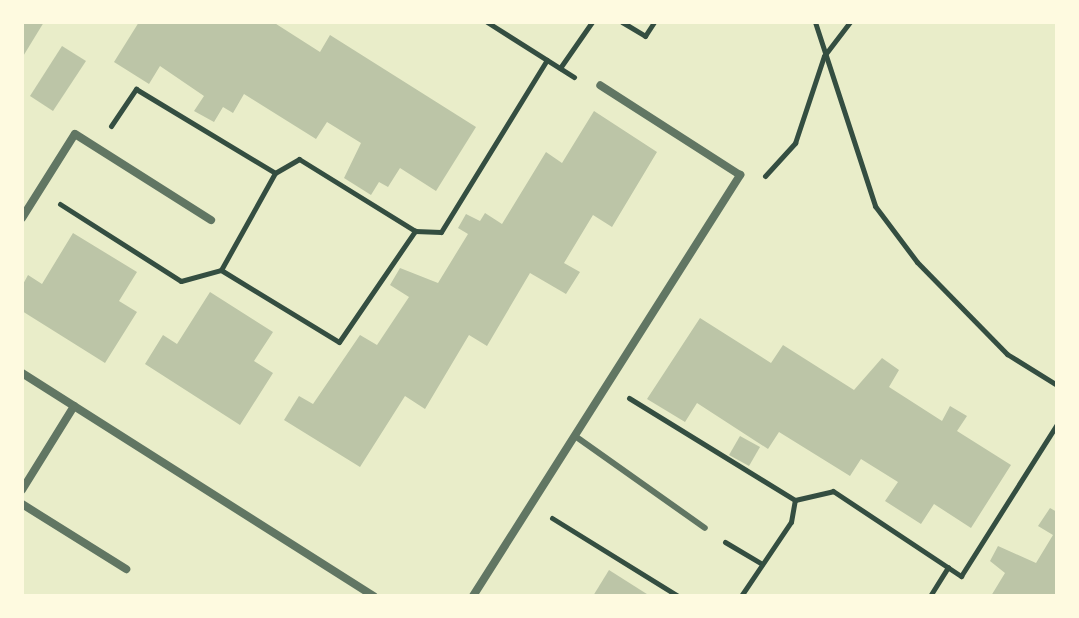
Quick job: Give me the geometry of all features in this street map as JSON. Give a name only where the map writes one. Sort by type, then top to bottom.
[{"type":"street","points":[[473,596],[740,175],[600,85]]},
{"type":"street","points":[[22,218],[75,134],[211,220]]},
{"type":"street","points":[[22,373],[374,596]]},
{"type":"street","points":[[22,490],[74,406]]},
{"type":"street","points":[[22,504],[126,569]]},
{"type":"lane","points":[[575,436],[705,528]]},
{"type":"path","points":[[487,22],[587,85],[600,85]]},
{"type":"path","points":[[560,68],[592,22]]},
{"type":"path","points":[[622,22],[645,36],[654,22]]},
{"type":"path","points":[[815,22],[875,206],[917,262],[1007,354],[1057,385]]},
{"type":"path","points":[[740,175],[770,176],[795,143],[824,56],[850,22]]},
{"type":"path","points":[[39,191],[181,281],[221,270],[275,173],[299,159],[415,231],[441,232],[547,60]]},
{"type":"path","points":[[97,148],[136,89],[275,173]]},
{"type":"path","points":[[221,270],[339,342],[415,231]]},
{"type":"path","points":[[608,385],[795,500],[833,491],[961,576],[1057,424]]},
{"type":"path","points":[[743,595],[791,522],[795,500]]},
{"type":"path","points":[[531,505],[678,596]]},
{"type":"path","points":[[705,528],[762,564]]},
{"type":"path","points":[[930,596],[948,567]]},
{"type":"building","points":[[22,22],[44,22],[22,58]]},
{"type":"building","points":[[139,22],[273,22],[320,52],[330,35],[476,127],[436,191],[400,168],[388,187],[379,182],[371,195],[344,178],[361,143],[327,122],[316,139],[244,94],[233,113],[223,107],[214,122],[194,111],[204,96],[160,66],[149,84],[114,62]]},
{"type":"building","points":[[62,46],[86,61],[53,111],[30,96]]},
{"type":"building","points":[[594,111],[657,152],[612,227],[593,215],[564,263],[580,272],[566,294],[530,273],[487,346],[469,335],[425,409],[405,396],[360,467],[284,420],[299,396],[313,404],[360,335],[377,345],[409,297],[390,285],[400,268],[438,283],[468,234],[458,228],[466,214],[480,221],[485,213],[502,224],[546,152],[562,163]]},
{"type":"building","points":[[73,233],[137,272],[119,301],[137,312],[105,363],[22,311],[22,286],[28,275],[42,284]]},
{"type":"building","points":[[210,292],[273,332],[254,361],[273,373],[240,425],[145,364],[163,335],[177,344]]},
{"type":"building","points":[[700,318],[771,363],[783,345],[854,390],[882,358],[899,370],[889,387],[942,421],[950,406],[967,416],[957,431],[1011,465],[971,528],[934,504],[921,524],[885,501],[898,482],[861,459],[850,476],[779,432],[768,449],[697,403],[685,422],[647,399]]},
{"type":"building","points":[[740,436],[760,447],[749,466],[729,455]]},
{"type":"building","points":[[1050,508],[1057,512],[1057,596],[991,596],[1005,573],[990,561],[998,546],[1036,563],[1053,535],[1038,526]]},
{"type":"building","points":[[609,570],[650,596],[593,596]]}]
